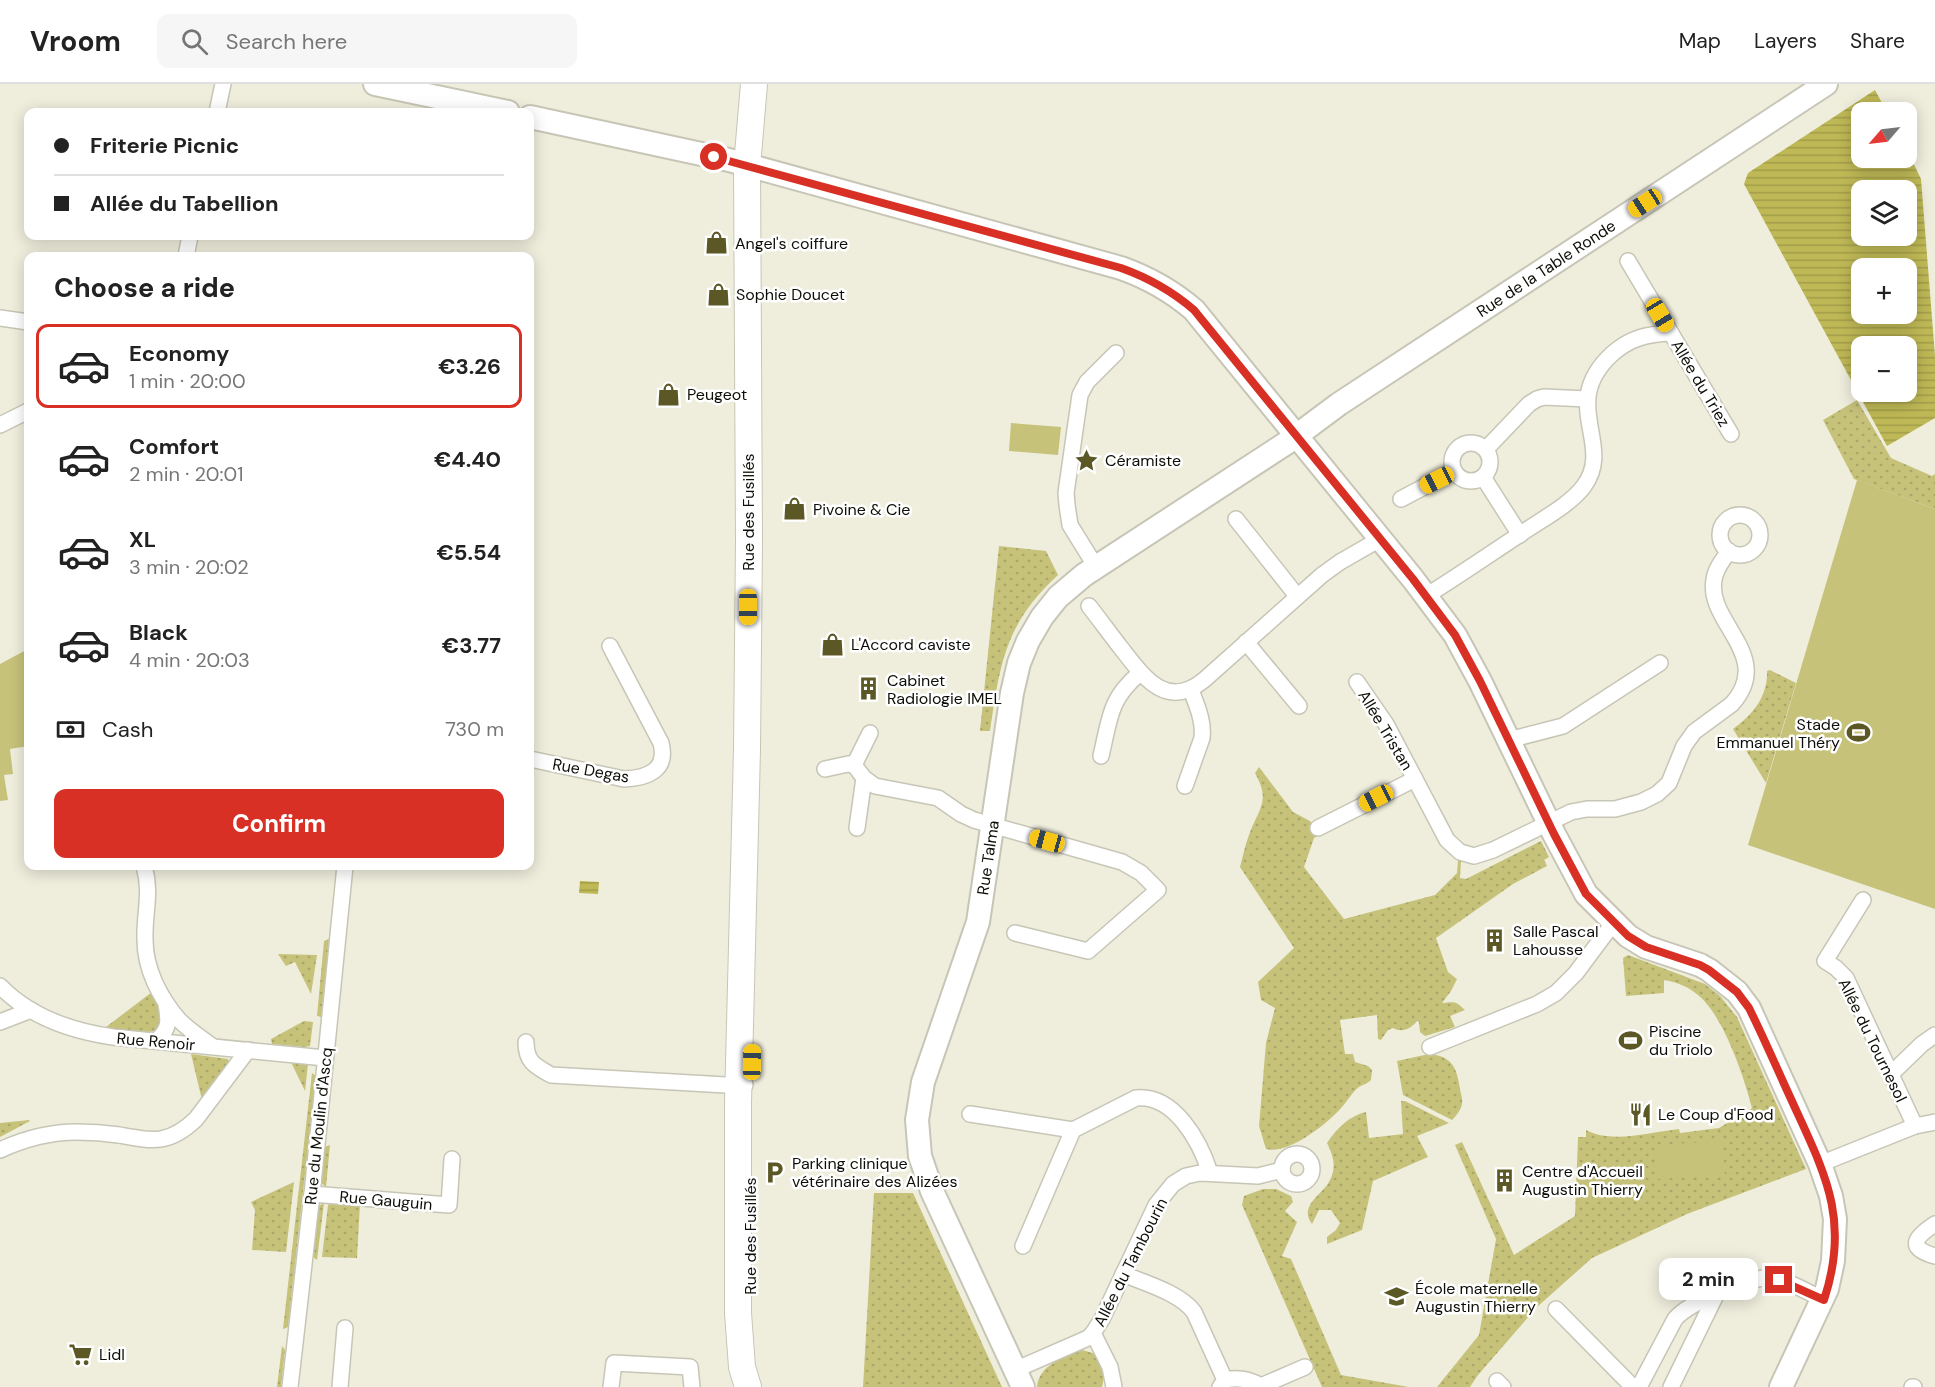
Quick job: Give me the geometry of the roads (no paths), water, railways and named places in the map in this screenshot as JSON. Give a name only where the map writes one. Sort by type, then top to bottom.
[{"type":"main road","name":"Rue des Fusillés","points":[[748,1387],[742,1366],[738,1313],[760,733],[763,449],[763,322],[754,84]]},
{"type":"main road","name":"Rue des Fusillés","points":[[756,168],[767,84]]},
{"type":"main road","name":"Rue des Fusillés","points":[[745,1085],[750,1323],[753,1364],[758,1387]]},
{"type":"street","points":[[218,108],[223,84]]},
{"type":"street","points":[[375,84],[489,108]]},
{"type":"street","name":"Rue de la Table Ronde","points":[[1296,435],[1339,404],[1826,84]]},
{"type":"street","points":[[534,118],[729,160],[1121,268],[1154,281],[1194,310],[1426,596],[1461,646],[1586,894],[1639,944],[1700,965],[1719,976],[1737,992],[1755,1020],[1820,1164],[1831,1196],[1835,1232],[1833,1261],[1824,1300],[1781,1387]]},
{"type":"street","name":"Allée du Triez","points":[[1628,261],[1731,434]]},
{"type":"street","points":[[0,318],[24,321]]},
{"type":"street","name":"Allée du Triez","points":[[1426,596],[1520,535],[1583,488],[1592,473],[1594,455],[1587,399],[1595,375],[1616,351],[1633,339],[1671,333]]},
{"type":"street","points":[[1096,567],[1070,525],[1066,493],[1080,395],[1087,382],[1116,353]]},
{"type":"street","points":[[1486,449],[1531,402],[1544,398],[1587,399]]},
{"type":"street","points":[[0,425],[24,413]]},
{"type":"street","name":"Rue Talma","points":[[1019,1379],[932,1191],[920,1156],[917,1120],[923,1082],[978,922],[1012,693],[1023,651],[1042,616],[1058,597],[1096,567],[1296,435]]},
{"type":"street","points":[[1465,443],[1476,443],[1489,453],[1490,464],[1483,477],[1478,480],[1467,481],[1454,471],[1452,460],[1456,450],[1465,443]]},
{"type":"street","points":[[1401,499],[1454,471]]},
{"type":"street","points":[[1483,477],[1520,535]]},
{"type":"street","points":[[1236,519],[1297,596]]},
{"type":"street","points":[[1089,606],[1150,683],[1166,691],[1184,692],[1191,690],[1204,680],[1331,568],[1380,539]]},
{"type":"street","name":"Allée Tristan","points":[[1357,682],[1386,724],[1447,840],[1453,847],[1465,854],[1474,856],[1493,850],[1549,822],[1580,810],[1624,808],[1641,802],[1664,789],[1673,776],[1688,739],[1737,698],[1744,683],[1742,653],[1716,604],[1713,586],[1717,570],[1729,551]]},
{"type":"street","points":[[1246,642],[1299,706]]},
{"type":"street","name":"Rue Degas","points":[[534,760],[624,779],[646,776],[655,771],[662,762],[661,743],[610,646]]},
{"type":"street","points":[[1509,740],[1563,726],[1660,663]]},
{"type":"street","points":[[1101,756],[1116,700],[1126,685],[1140,673]]},
{"type":"street","points":[[1185,786],[1203,731],[1191,690]]},
{"type":"street","points":[[854,765],[870,733]]},
{"type":"street","points":[[825,769],[848,764],[854,765],[864,777],[880,788],[938,798],[967,817],[1122,862],[1141,873],[1158,890],[1088,951],[1015,933]]},
{"type":"street","points":[[857,828],[864,777]]},
{"type":"street","name":"Allée Tristan","points":[[1318,828],[1415,779]]},
{"type":"street","points":[[145,870],[149,897],[144,940],[147,959],[156,986],[181,1021],[212,1046]]},
{"type":"street","name":"Rue du Moulin d'Ascq","points":[[290,1387],[345,870]]},
{"type":"street","name":"Allée du Tournesol","points":[[1863,900],[1825,961],[1846,978],[1915,1126]]},
{"type":"street","points":[[1431,1047],[1537,1004],[1556,993],[1576,973],[1614,922]]},
{"type":"street","name":"Rue Renoir","points":[[0,986],[31,1010],[80,1031],[113,1037],[325,1058]]},
{"type":"street","points":[[156,1041],[168,1029],[166,1003]]},
{"type":"street","points":[[0,1022],[31,1010]]},
{"type":"street","points":[[1891,1074],[1922,1044],[1935,1035]]},
{"type":"street","points":[[526,1042],[526,1054],[534,1065],[551,1075],[745,1085]]},
{"type":"street","points":[[0,1150],[29,1139],[59,1133],[96,1132],[147,1140],[168,1138],[196,1119],[248,1050]]},
{"type":"street","points":[[970,1114],[1073,1130],[1127,1101],[1136,1098],[1152,1098],[1165,1104],[1189,1129],[1204,1153],[1210,1173]]},
{"type":"street","points":[[1820,1164],[1915,1126],[1935,1122]]},
{"type":"street","points":[[1023,1246],[1073,1130]]},
{"type":"street","name":"Rue Gauguin","points":[[312,1194],[449,1205],[452,1159]]},
{"type":"street","name":"Allée du Tambourin","points":[[1019,1379],[1094,1333],[1156,1205],[1166,1191],[1186,1176],[1210,1173],[1258,1176],[1282,1170]]},
{"type":"street","points":[[1935,1224],[1922,1233],[1916,1242],[1918,1249],[1935,1256]]},
{"type":"street","points":[[1124,1274],[1176,1297],[1189,1306],[1194,1312],[1222,1384],[1235,1378],[1246,1379],[1261,1386],[1305,1367]]},
{"type":"street","points":[[1639,1387],[1675,1319],[1686,1309],[1716,1294],[1751,1280],[1770,1278],[1787,1282],[1824,1300]]},
{"type":"street","points":[[1671,1387],[1716,1294]]},
{"type":"street","points":[[1556,1309],[1633,1387]]},
{"type":"street","points":[[340,1387],[345,1328]]},
{"type":"street","points":[[1094,1333],[1110,1367],[1114,1387]]},
{"type":"street","points":[[611,1387],[614,1363],[690,1367],[692,1387]]},
{"type":"place","name":"Angel's coiffure","points":[[717,243]]},
{"type":"place","name":"Sophie Doucet","points":[[718,294]]},
{"type":"place","name":"Peugeot","points":[[669,394]]},
{"type":"place","name":"Céramiste","points":[[1087,460]]},
{"type":"place","name":"Pivoine & Cie","points":[[795,509]]},
{"type":"place","name":"L'Accord caviste","points":[[833,644]]},
{"type":"place","name":"Cabinet Radiologie IMEL","points":[[869,689]]},
{"type":"place","name":"Stade Emmanuel Théry","points":[[1858,733]]},
{"type":"place","name":"Salle Pascal Lahousse","points":[[1495,940]]},
{"type":"place","name":"Piscine du Triolo","points":[[1631,1040]]},
{"type":"place","name":"Le Coup d'Food","points":[[1640,1114]]},
{"type":"place","name":"Parking clinique vétérinaire des Alizées","points":[[774,1172]]},
{"type":"place","name":"Centre d'Accueil Augustin Thierry","points":[[1504,1180]]},
{"type":"place","name":"École maternelle Augustin Thierry","points":[[1397,1297]]},
{"type":"place","name":"Lidl","points":[[81,1354]]}]
